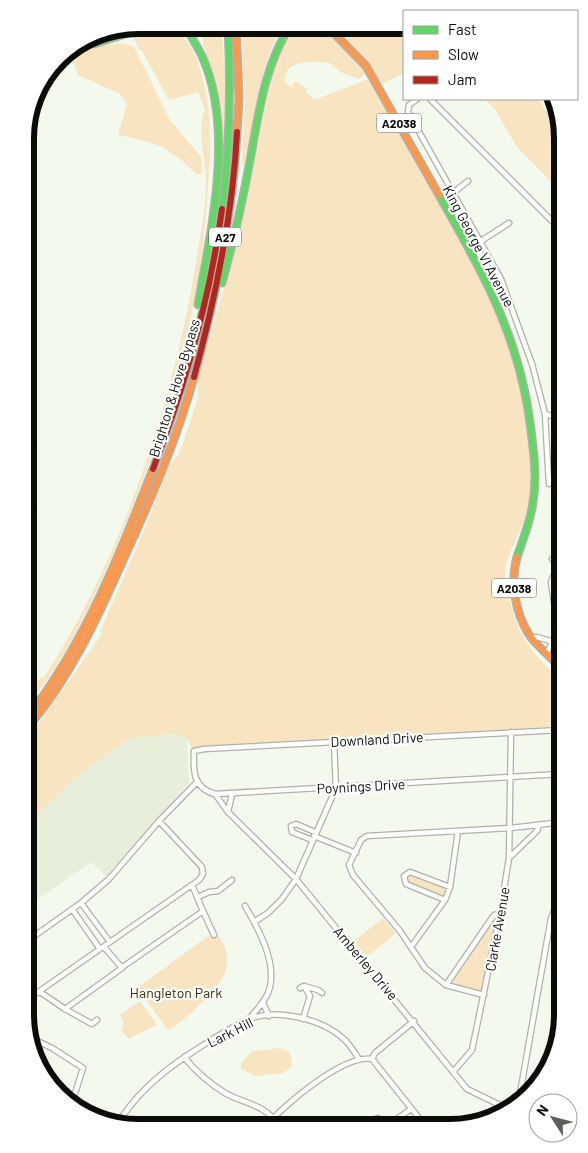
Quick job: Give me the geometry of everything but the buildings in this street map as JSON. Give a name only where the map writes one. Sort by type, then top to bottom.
[{"type":"main road","name":"A27","points":[[189,358],[211,225],[217,124],[213,88],[207,66],[199,46],[190,34]]},
{"type":"main road","name":"Brighton & Hove Bypass","points":[[34,708],[70,654],[133,523],[164,439],[189,358],[215,253],[229,154],[232,95],[228,34]]},
{"type":"main road","name":"Brighton & Hove Bypass","points":[[34,719],[75,660],[140,526],[178,424],[206,328],[229,216],[238,145],[239,95],[236,34]]},
{"type":"main road","name":"A27","points":[[206,328],[218,296],[238,221],[268,74],[276,48],[285,34]]},
{"type":"main road","name":"King George VI Avenue","points":[[335,34],[366,66],[483,275],[499,307],[516,352],[528,403],[536,467],[534,498],[516,559],[514,582],[519,613],[532,638],[554,662]]},
{"type":"main road","points":[[96,43],[121,36]]},
{"type":"street","points":[[416,100],[409,105],[408,112],[501,279],[518,323],[545,414],[549,484]]},
{"type":"street","points":[[431,100],[554,223]]},
{"type":"street","points":[[453,193],[468,181]]},
{"type":"street","points":[[481,242],[509,223]]},
{"type":"street","points":[[545,414],[554,417]]},
{"type":"street","points":[[554,575],[551,582],[554,602]]},
{"type":"street","points":[[532,638],[537,637],[554,642],[546,655]]},
{"type":"street","name":"Downland Drive","points":[[197,782],[193,773],[194,751],[554,730]]},
{"type":"street","name":"Clarke Avenue","points":[[453,1072],[472,1050],[500,914],[509,858],[511,828],[511,732]]},
{"type":"street","points":[[254,922],[268,913],[282,900],[296,879],[336,788],[334,742]]},
{"type":"street","name":"Poynings Drive","points":[[215,794],[554,774]]},
{"type":"street","points":[[34,936],[109,879],[159,821],[197,782],[207,792],[215,794]]},
{"type":"street","name":"Amberley Drive","points":[[215,794],[228,812],[296,879],[414,1020],[467,1089],[501,1106]]},
{"type":"street","points":[[228,812],[232,794]]},
{"type":"street","points":[[34,995],[192,885],[203,874],[202,867],[159,821]]},
{"type":"street","points":[[484,995],[446,985],[425,968],[411,947],[353,875],[349,865],[361,840],[366,836],[511,828],[554,823]]},
{"type":"street","points":[[509,858],[538,831],[539,825]]},
{"type":"street","points":[[411,947],[445,900],[450,887],[458,831]]},
{"type":"street","points":[[314,836],[356,853]]},
{"type":"street","points":[[445,900],[406,884],[404,876],[410,872],[450,887]]},
{"type":"street","points":[[198,897],[218,891],[232,880]]},
{"type":"street","points":[[192,885],[214,935]]},
{"type":"street","points":[[81,902],[110,942]]},
{"type":"street","points":[[245,906],[254,922],[267,954],[271,973],[270,986],[262,1004],[249,1019]]},
{"type":"street","points":[[65,1009],[122,968],[102,948],[72,909]]},
{"type":"street","points":[[124,966],[203,911]]},
{"type":"street","points":[[520,1092],[551,918],[554,911]]},
{"type":"street","points":[[446,985],[494,915],[500,914]]},
{"type":"street","points":[[303,1019],[310,996],[320,991],[302,987],[310,996]]},
{"type":"street","points":[[40,992],[92,1024],[97,1020]]},
{"type":"street","points":[[262,1004],[269,1016]]},
{"type":"street","name":"Lark Hill","points":[[122,1118],[138,1097],[154,1081],[184,1057],[249,1019],[269,1016],[303,1019],[321,1025],[345,1040],[359,1058]]},
{"type":"street","points":[[184,1057],[209,1083],[227,1094],[261,1109],[274,1118],[287,1104],[318,1080],[359,1058],[372,1058],[414,1020]]},
{"type":"street","points":[[37,1041],[84,1068],[73,1097]]},
{"type":"street","points":[[372,1058],[420,1119]]},
{"type":"street","points":[[397,1119],[411,1109]]},
{"type":"shaded area","points":[[175,733],[187,739],[189,783],[106,876],[91,862],[34,902],[34,817],[77,777],[128,739]]},
{"type":"green space","points":[[179,34],[189,44],[194,53],[204,83],[208,105],[210,140],[204,233],[198,279],[178,370],[151,459],[117,545],[78,628],[34,698],[34,692],[38,686],[35,685],[36,681],[44,677],[72,630],[98,580],[142,474],[160,420],[175,364],[187,310],[203,219],[206,172],[201,127],[205,110],[198,92],[169,100],[142,51],[139,50],[134,38],[135,35]]},
{"type":"green space","points":[[202,34],[222,34],[225,118],[219,210],[215,82],[203,44]]},
{"type":"green space","points":[[241,34],[278,34],[267,59],[262,77],[244,165],[242,163],[245,102]]},
{"type":"green space","points":[[289,34],[332,34],[356,57],[367,72],[359,79],[340,72],[330,63],[308,62],[300,63],[288,69],[285,75],[285,83],[291,87],[295,81],[308,89],[306,91],[314,100],[368,79],[473,265],[512,351],[523,397],[529,439],[531,482],[527,510],[507,562],[505,578],[520,631],[540,660],[554,673],[554,726],[195,752],[187,739],[175,733],[128,739],[77,777],[34,817],[34,730],[102,634],[100,632],[148,521],[169,465],[179,454],[198,398],[197,381],[247,201],[271,77],[281,48]]},
{"type":"green space","points":[[341,34],[403,34],[403,74],[382,84]]},
{"type":"green space","points":[[123,43],[134,47],[170,120],[201,157],[202,174],[196,174],[178,157],[161,147],[142,140],[118,135],[127,104],[120,94],[78,75],[72,59],[74,55],[85,49]]},
{"type":"green space","points":[[485,100],[539,100],[549,116],[546,110],[552,115],[554,138],[554,185],[517,147],[494,108]]},
{"type":"green space","points":[[407,875],[445,888],[447,893],[442,895],[407,882]]},
{"type":"green space","points":[[383,918],[396,933],[367,957],[354,941]]},
{"type":"green space","points":[[490,924],[495,926],[483,988],[478,991],[454,985],[452,978]]},
{"type":"green space","name":"Hangleton Park","points":[[215,931],[226,951],[227,960],[223,976],[219,984],[196,1009],[168,1030],[137,988]]},
{"type":"green space","points":[[140,1001],[157,1025],[128,1039],[121,1030],[124,1022],[120,1015]]},
{"type":"green space","points":[[280,1048],[289,1052],[292,1060],[291,1067],[283,1073],[256,1076],[241,1069],[241,1062],[253,1051]]},
{"type":"traffic: fast","points":[[190,34],[202,56],[212,85],[217,115],[219,147],[214,212],[198,305]]},
{"type":"traffic: fast","points":[[222,209],[229,118],[228,34]]},
{"type":"traffic: fast","points":[[222,283],[245,185],[262,96],[273,60],[286,34]]},
{"type":"traffic: fast","points":[[96,43],[121,36]]},
{"type":"traffic: fast","points":[[439,195],[471,253],[498,308],[509,336],[526,396],[535,466],[535,484],[530,516],[517,557]]},
{"type":"traffic: slow","points":[[236,34],[239,98],[237,132]]},
{"type":"traffic: slow","points":[[335,34],[366,66],[439,195]]},
{"type":"traffic: slow","points":[[34,720],[71,666],[104,602],[163,469],[194,377]]},
{"type":"traffic: slow","points":[[34,708],[67,658],[100,597],[153,469]]},
{"type":"traffic: slow","points":[[517,557],[514,586],[520,615],[531,638],[554,661]]},
{"type":"traffic: jam","points":[[194,377],[222,255],[232,194],[237,132]]},
{"type":"traffic: jam","points":[[153,469],[176,406],[195,341],[211,276],[222,209]]}]
